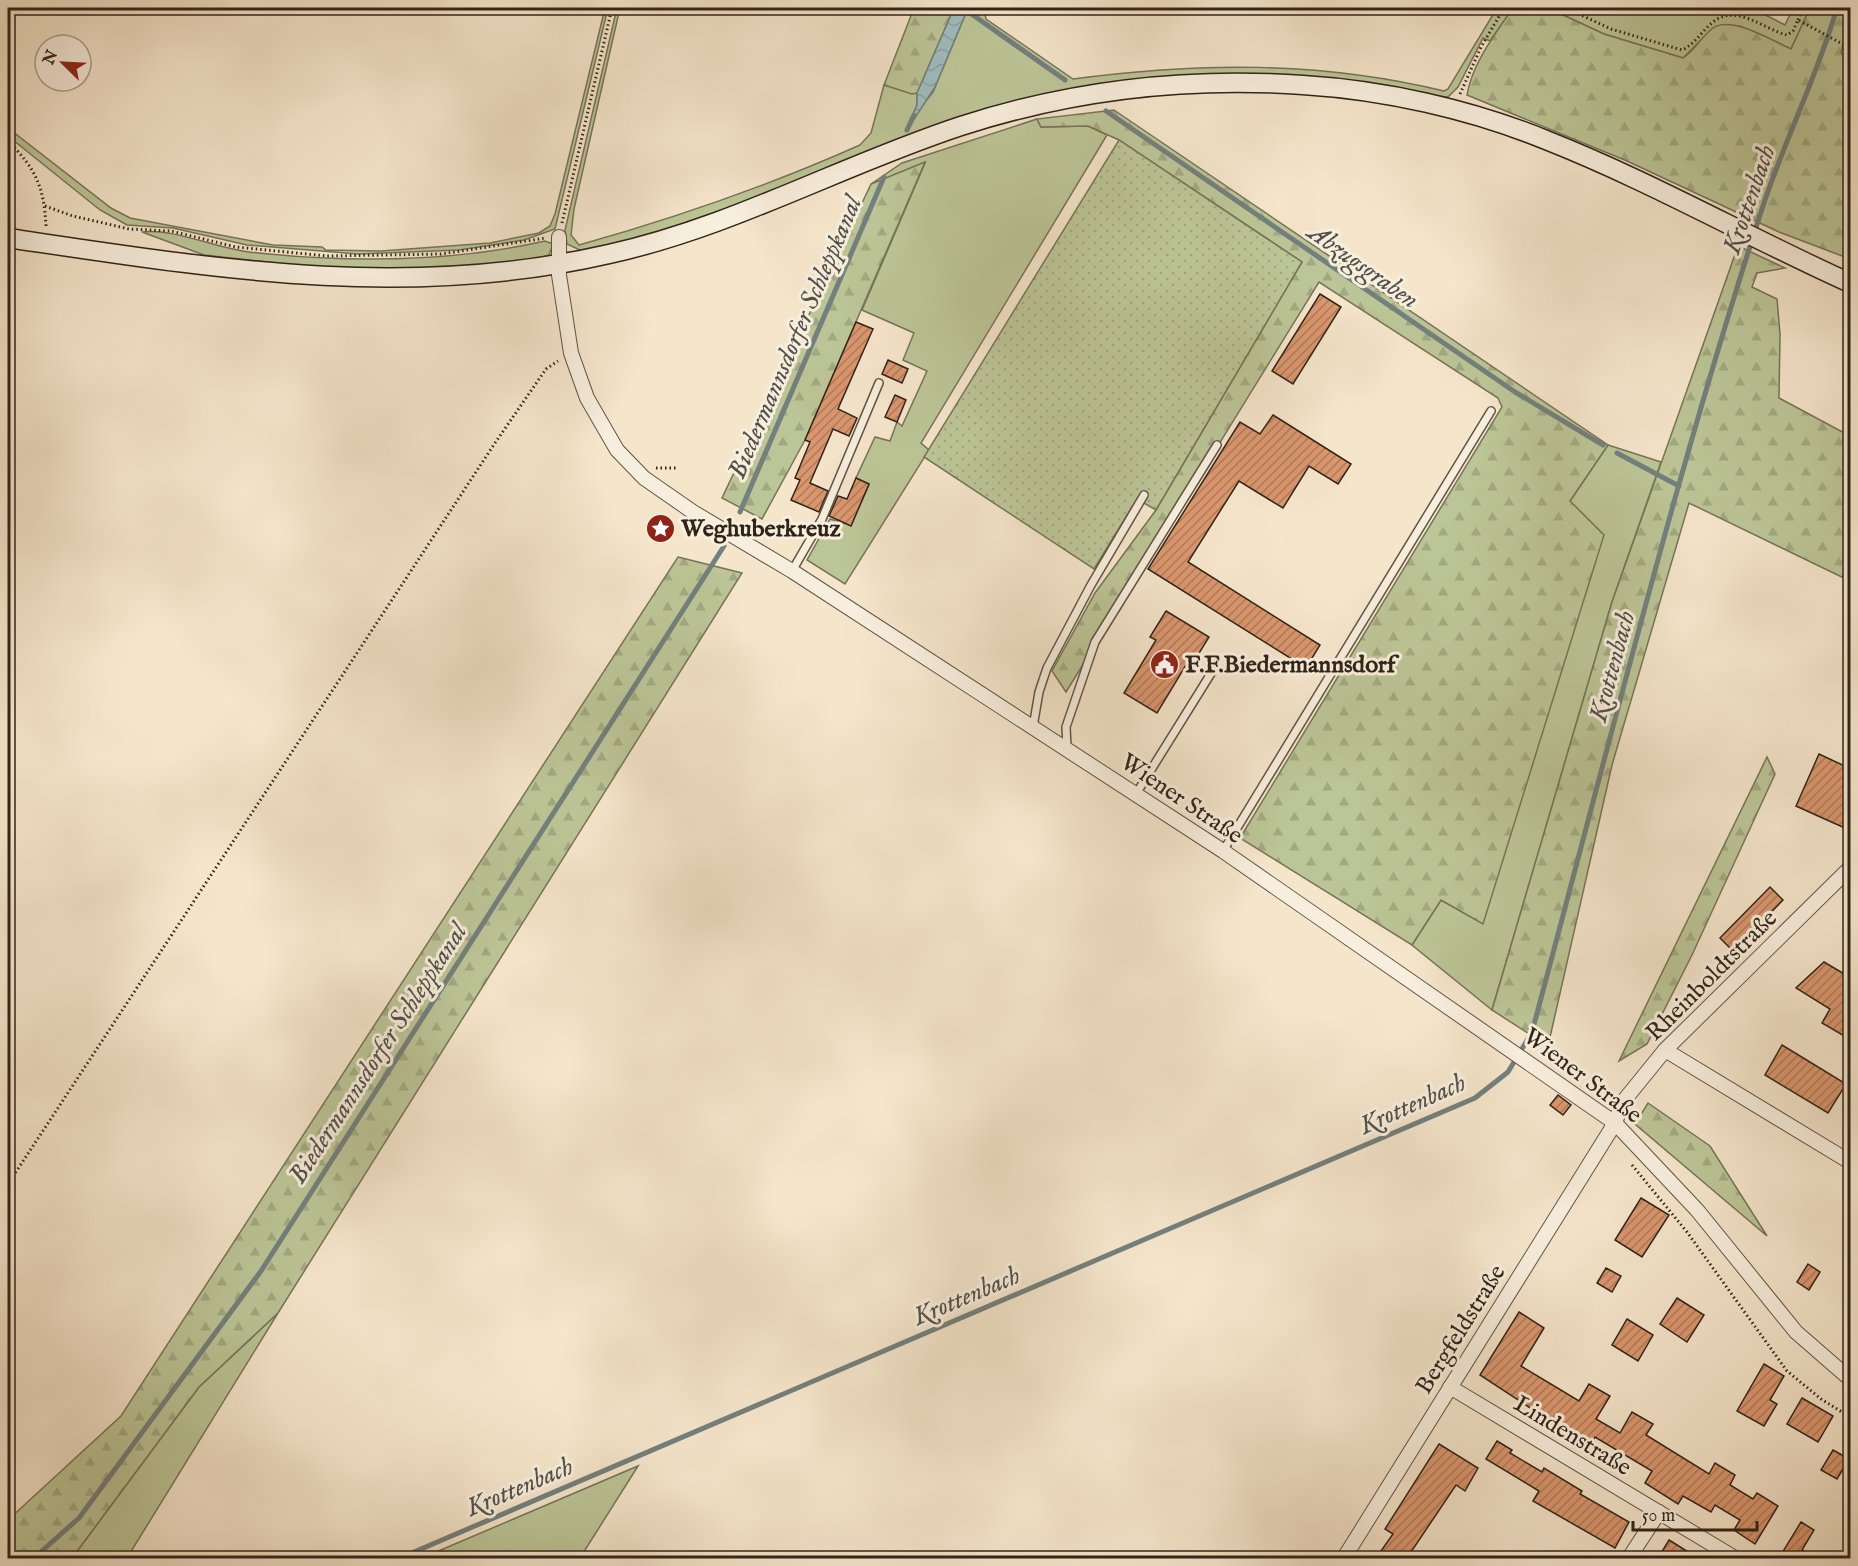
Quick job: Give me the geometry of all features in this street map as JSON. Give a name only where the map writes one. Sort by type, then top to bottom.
[{"type":"main road","points":[[8,238],[227,268],[329,278],[460,277],[558,265],[611,254],[696,231],[963,126],[1040,104],[1111,91],[1179,83],[1307,85],[1368,92],[1454,111],[1545,139],[1851,283]]},
{"type":"street","name":"Wiener Straße","points":[[559,237],[558,265],[571,353],[587,398],[617,450],[644,478],[693,512],[792,571],[1067,748],[1223,851],[1498,1039],[1615,1123],[1697,1210],[1796,1332],[1851,1379]]},
{"type":"street","name":"Rheinboldtstraße","points":[[1615,1123],[1622,1103],[1665,1050],[1851,868]]},
{"type":"street","points":[[1665,1050],[1851,1162]]},
{"type":"street","name":"Bergfeldstraße","points":[[1344,1558],[1615,1123]]},
{"type":"street","name":"Lindenstraße","points":[[1450,1387],[1735,1558]]},
{"type":"street","points":[[1629,1558],[1659,1512]]},
{"type":"lane","points":[[792,571],[822,519],[879,383]]},
{"type":"lane","points":[[1223,851],[1491,411]]},
{"type":"lane","points":[[1067,748],[1066,727],[1095,642],[1216,445]]},
{"type":"lane","points":[[1033,727],[1038,692],[1047,668],[1091,585],[1144,495]]},
{"type":"lane","points":[[1136,794],[1215,667]]},
{"type":"path","points":[[8,141],[36,174],[45,206],[73,216],[129,229],[171,231],[236,247],[327,256],[441,254],[559,237],[612,8]]},
{"type":"path","points":[[1454,111],[1471,68],[1504,8]]},
{"type":"path","points":[[1566,8],[1611,29],[1682,50],[1714,21],[1726,15],[1737,14],[1787,35],[1793,31],[1803,8]]},
{"type":"path","points":[[1798,20],[1851,48]]},
{"type":"path","points":[[8,1184],[495,443],[546,369],[571,353]]},
{"type":"path","points":[[1630,1163],[1686,1232],[1787,1371],[1821,1399],[1851,1417]]},
{"type":"green space","points":[[605,8],[608,8],[555,229],[524,240],[459,250],[358,254],[247,245],[173,228],[127,225],[100,210],[8,136],[8,128],[111,208],[130,218],[273,245],[322,247],[326,250],[381,251],[490,243],[539,233],[550,226],[555,214]]},
{"type":"green space","points":[[617,8],[620,8],[574,209],[571,235],[579,245],[721,200],[860,145],[871,133],[884,85],[917,93],[917,105],[911,119],[933,92],[968,8],[984,8],[986,19],[1073,79],[1166,69],[1259,67],[1352,74],[1444,91],[1448,89],[1497,8],[1513,8],[1490,41],[1483,38],[1458,87],[1448,97],[1190,76],[1100,85],[729,211],[644,237],[582,251],[567,244],[565,230]]},
{"type":"green space","points":[[914,8],[954,8],[917,93],[912,94],[884,85]]},
{"type":"green space","points":[[1513,8],[1548,8],[1604,34],[1683,58],[1713,28],[1721,25],[1741,27],[1791,49],[1810,8],[1850,8],[1841,53],[1850,59],[1850,259],[1779,232],[1627,161],[1467,95],[1479,61]]},
{"type":"green space","points":[[1548,8],[1752,8],[1785,25],[1793,8],[1810,8],[1791,49],[1740,26],[1713,28],[1683,58],[1604,34]]},
{"type":"green space","points":[[1114,110],[1608,445],[1570,501],[1604,535],[1483,924],[1441,900],[1412,945],[1240,838],[1502,407],[1498,398],[1319,282],[1066,692],[1052,671],[1095,593],[1156,510],[1302,262],[1119,140],[1088,126],[1041,127],[1037,119]]},
{"type":"green space","points":[[1037,119],[1041,127],[1088,126],[1107,135],[921,443],[929,450],[845,584],[807,560],[830,519],[851,525],[869,485],[856,478],[875,437],[890,441],[897,422],[902,426],[927,371],[903,360],[914,333],[862,310],[925,163],[871,184],[902,163]]},
{"type":"green space","points":[[1119,140],[1302,262],[1156,510],[1137,499],[1094,569],[924,457]]},
{"type":"green space","points":[[925,162],[805,440],[762,519],[722,498],[871,184]]},
{"type":"green space","points":[[142,232],[167,233],[249,252],[323,258],[434,257],[471,254],[545,241],[553,244],[549,255],[534,260],[423,270],[330,269],[204,255]]},
{"type":"green space","points":[[1738,246],[1785,268],[1757,273],[1752,287],[1777,299],[1780,334],[1779,398],[1850,436],[1850,581],[1689,503],[1612,765],[1548,1046],[1492,1010],[1612,602]]},
{"type":"green space","points":[[1608,445],[1661,462],[1612,602],[1492,1010],[1412,945],[1441,900],[1482,923],[1570,501]]},
{"type":"green space","points":[[678,557],[742,573],[278,1313],[199,1387],[72,1558],[8,1558],[8,1520],[121,1416]]},
{"type":"green space","points":[[1767,757],[1775,774],[1692,955],[1647,1044],[1619,1061]]},
{"type":"green space","points":[[1648,1103],[1710,1146],[1767,1236],[1635,1124]]},
{"type":"green space","points":[[278,1313],[127,1558],[72,1558],[199,1387]]},
{"type":"green space","points":[[638,1466],[580,1558],[422,1558]]},
{"type":"water","points":[[954,8],[968,8],[935,87],[913,121],[911,119],[917,105],[917,93]]},
{"type":"building","points":[[1320,294],[1341,307],[1293,384],[1272,371]]},
{"type":"building","points":[[856,322],[873,329],[838,409],[857,418],[849,436],[833,429],[810,483],[828,491],[819,512],[791,500],[800,480],[795,478],[810,442],[805,440]]},
{"type":"building","points":[[888,360],[908,369],[902,383],[882,374]]},
{"type":"building","points":[[895,395],[906,400],[897,422],[885,417]]},
{"type":"building","points":[[1273,415],[1351,464],[1338,484],[1309,466],[1283,508],[1239,481],[1188,562],[1320,645],[1306,668],[1148,569],[1240,422],[1260,434]]},
{"type":"building","points":[[856,478],[869,484],[851,526],[829,516],[838,496],[847,499]]},
{"type":"building","name":"F.F.Biedermannsdorf","points":[[1166,611],[1209,637],[1193,663],[1189,660],[1157,713],[1124,693],[1156,640],[1150,637]]},
{"type":"building","points":[[1819,754],[1851,769],[1851,822],[1847,829],[1796,806]]},
{"type":"building","points":[[1770,887],[1783,900],[1733,951],[1720,938]]},
{"type":"building","points":[[1824,962],[1851,978],[1851,1040],[1822,1023],[1830,1009],[1796,988]]},
{"type":"building","points":[[1782,1045],[1846,1084],[1828,1113],[1765,1075]]},
{"type":"building","points":[[1558,1095],[1571,1105],[1563,1115],[1550,1105]]},
{"type":"building","points":[[1641,1198],[1669,1215],[1642,1257],[1615,1240]]},
{"type":"building","points":[[1808,1264],[1820,1272],[1809,1290],[1797,1282]]},
{"type":"building","points":[[1606,1268],[1621,1276],[1612,1292],[1597,1283]]},
{"type":"building","points":[[1677,1298],[1704,1315],[1687,1342],[1660,1324]]},
{"type":"building","points":[[1519,1312],[1544,1328],[1521,1366],[1579,1401],[1589,1384],[1610,1396],[1596,1419],[1620,1433],[1632,1412],[1653,1424],[1646,1435],[1709,1474],[1715,1463],[1735,1475],[1730,1485],[1753,1499],[1757,1493],[1778,1506],[1755,1544],[1734,1530],[1740,1520],[1715,1505],[1711,1512],[1683,1496],[1678,1504],[1645,1483],[1652,1471],[1595,1437],[1590,1447],[1480,1375]]},
{"type":"building","points":[[1627,1319],[1653,1335],[1638,1361],[1612,1345]]},
{"type":"building","points":[[1764,1364],[1784,1376],[1770,1400],[1777,1404],[1764,1426],[1737,1411]]},
{"type":"building","points":[[1802,1398],[1833,1416],[1818,1442],[1787,1424]]},
{"type":"building","points":[[1497,1441],[1512,1450],[1510,1453],[1542,1472],[1544,1468],[1582,1491],[1580,1494],[1629,1522],[1615,1548],[1533,1501],[1539,1491],[1486,1459]]},
{"type":"building","points":[[1439,1444],[1478,1468],[1465,1491],[1456,1485],[1407,1558],[1376,1558],[1393,1534],[1385,1529]]},
{"type":"building","points":[[1833,1450],[1849,1459],[1837,1479],[1821,1470]]},
{"type":"building","points":[[1801,1522],[1814,1530],[1802,1550],[1817,1558],[1779,1558]]},
{"type":"building","points":[[1669,1540],[1698,1558],[1658,1558]]},
{"type":"waterway","name":"Abzugsgraben","points":[[963,8],[1065,80]]},
{"type":"waterway","name":"Krottenbach","points":[[400,1558],[1475,1098],[1508,1072],[1532,1032],[1670,516],[1730,311],[1762,209],[1820,59],[1837,8]]},
{"type":"waterway","name":"Abzugsgraben","points":[[1106,111],[1515,392],[1603,445]]},
{"type":"waterway","name":"Biedermannsdorfer Schleppkanal","points":[[907,130],[914,115]]},
{"type":"waterway","name":"Biedermannsdorfer Schleppkanal","points":[[740,512],[884,177]]},
{"type":"waterway","name":"Abzugsgraben","points":[[1617,453],[1679,486]]},
{"type":"waterway","name":"Biedermannsdorfer Schleppkanal","points":[[34,1558],[79,1518],[261,1271],[724,546]]},
{"type":"place","name":"Weghuberkreuz","points":[[660,528]]},
{"type":"place","name":"F.F.Biedermannsdorf","points":[[1164,664]]}]
